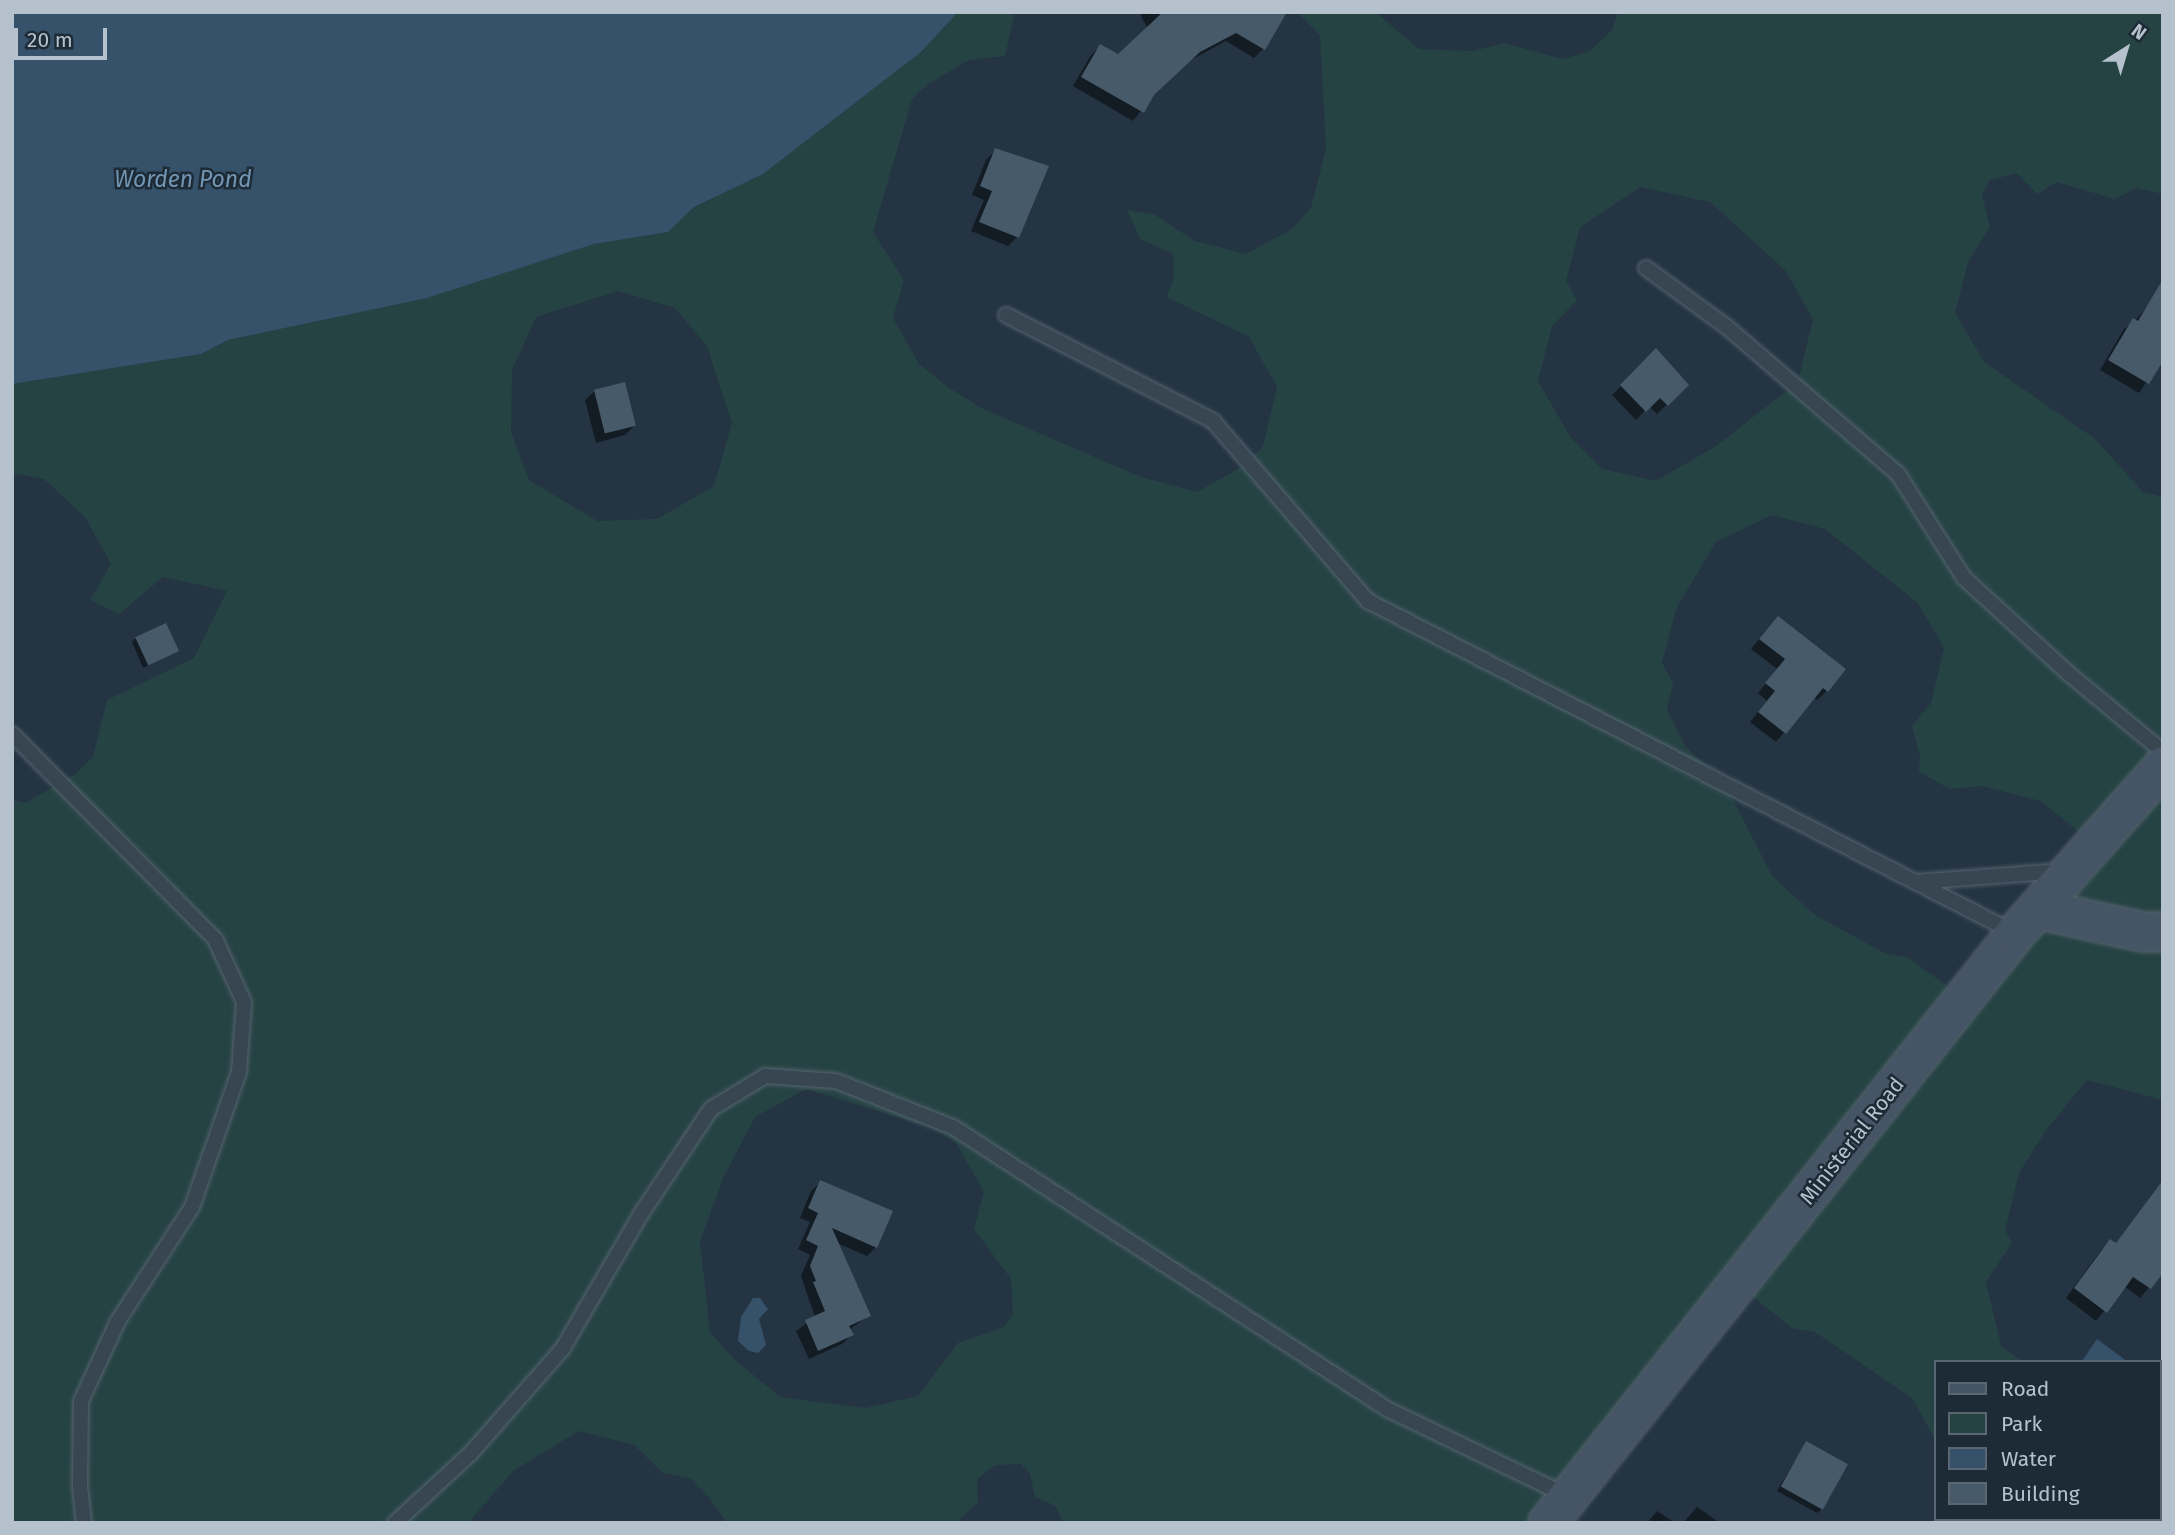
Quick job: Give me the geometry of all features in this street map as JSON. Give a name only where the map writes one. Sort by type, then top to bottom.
[{"type":"main road","name":"Ministerial Road","points":[[1559,1510],[2026,921],[2163,766]]},
{"type":"main road","points":[[2026,921],[2163,932]]},
{"type":"lane","points":[[1646,268],[1727,327],[1898,474],[1964,578],[2067,673],[2163,752]]},
{"type":"lane","points":[[1006,315],[1213,421],[1368,601],[1913,882],[2026,921]]},
{"type":"lane","points":[[12,734],[215,939],[244,1002],[239,1072],[192,1207],[118,1321],[81,1401],[80,1486],[84,1523]]},
{"type":"lane","points":[[1913,882],[2070,871]]},
{"type":"lane","points":[[395,1523],[470,1454],[563,1348],[641,1214],[711,1109],[765,1076],[836,1081],[953,1127],[1387,1409],[1559,1510]]},
{"type":"green space","points":[[958,12],[1015,12],[1005,56],[969,60],[928,84],[912,99],[873,232],[904,280],[893,318],[919,364],[949,388],[983,409],[1141,477],[1197,492],[1243,466],[1263,446],[1277,387],[1249,337],[1167,297],[1174,277],[1173,254],[1140,239],[1127,210],[1155,215],[1195,241],[1246,254],[1292,229],[1311,208],[1326,149],[1320,35],[1297,12],[1375,12],[1419,49],[1473,51],[1504,43],[1563,59],[1590,51],[1612,30],[1618,12],[2163,12],[2163,194],[2136,188],[2115,199],[2057,182],[2037,194],[2017,173],[1990,180],[1982,195],[1990,227],[1968,262],[1955,313],[1984,362],[2094,438],[2143,492],[2163,497],[2163,1100],[2087,1080],[2046,1130],[2019,1173],[2005,1230],[2012,1243],[1986,1282],[2001,1346],[2020,1360],[1934,1360],[1934,1437],[1912,1398],[1815,1332],[1792,1328],[1741,1287],[1548,1523],[1063,1523],[1056,1506],[1035,1497],[1030,1474],[1021,1464],[996,1465],[977,1479],[978,1502],[956,1523],[727,1523],[708,1496],[690,1478],[663,1473],[634,1445],[579,1431],[513,1471],[468,1523],[12,1523],[12,800],[25,803],[77,773],[93,756],[107,700],[194,658],[227,591],[163,577],[119,614],[90,600],[111,564],[85,517],[44,479],[12,473],[12,384],[201,354],[228,340],[427,298],[594,244],[668,232],[694,207],[763,174],[921,52]],"holes":[[[1640,187],[1710,202],[1785,270],[1813,319],[1798,382],[1716,446],[1656,481],[1602,469],[1571,438],[1538,381],[1552,326],[1577,300],[1566,281],[1580,227]],[[618,291],[675,308],[707,346],[732,423],[714,486],[657,519],[597,521],[529,480],[511,432],[512,370],[536,317]],[[1772,515],[1825,529],[1918,603],[1944,648],[1931,703],[1912,726],[1920,756],[1919,772],[1950,789],[1982,786],[2041,801],[2092,843],[1963,997],[1907,957],[1886,954],[1815,915],[1772,876],[1725,784],[1685,746],[1667,710],[1673,683],[1662,663],[1676,609],[1716,542]],[[806,1089],[933,1128],[956,1143],[984,1192],[974,1229],[1011,1279],[1013,1314],[1004,1327],[958,1343],[918,1396],[866,1408],[780,1397],[733,1358],[710,1332],[700,1242],[723,1178],[755,1117]]]},
{"type":"green space","points":[[2161,1448],[2163,1449],[2163,1523],[1956,1521],[2161,1521]]},
{"type":"water","name":"Worden Pond","points":[[12,12],[958,12],[921,52],[763,174],[694,207],[668,232],[594,244],[427,298],[228,340],[201,354],[12,384]]},
{"type":"water","points":[[753,1298],[760,1298],[768,1309],[759,1319],[766,1345],[758,1353],[749,1351],[738,1341],[741,1317]]},
{"type":"water","points":[[2097,1339],[2125,1360],[2083,1360]]},
{"type":"building","points":[[1163,12],[1287,12],[1265,50],[1236,33],[1200,52],[1154,95],[1144,113],[1081,77],[1100,44],[1118,54]]},
{"type":"building","points":[[995,148],[1049,166],[1019,238],[979,222],[992,191],[980,186]]},
{"type":"building","points":[[2163,279],[2163,361],[2149,384],[2108,360],[2133,318],[2138,321]]},
{"type":"building","points":[[1656,348],[1689,385],[1668,406],[1660,398],[1646,412],[1620,385]]},
{"type":"building","points":[[625,382],[636,426],[605,433],[594,390]]},
{"type":"building","points":[[1778,616],[1846,669],[1828,692],[1823,688],[1786,734],[1758,712],[1775,691],[1765,683],[1785,659],[1759,639]]},
{"type":"building","points":[[166,623],[179,651],[148,665],[135,637]]},
{"type":"building","points":[[820,1180],[893,1211],[877,1248],[832,1228],[871,1316],[849,1326],[854,1335],[818,1351],[805,1320],[825,1311],[813,1282],[816,1281],[810,1266],[818,1246],[806,1240],[818,1213],[808,1208]]},
{"type":"building","points":[[2163,1180],[2163,1273],[2151,1289],[2133,1277],[2107,1313],[2074,1288],[2110,1239],[2116,1243]]},
{"type":"building","points":[[1806,1441],[1848,1464],[1823,1510],[1781,1486]]}]
